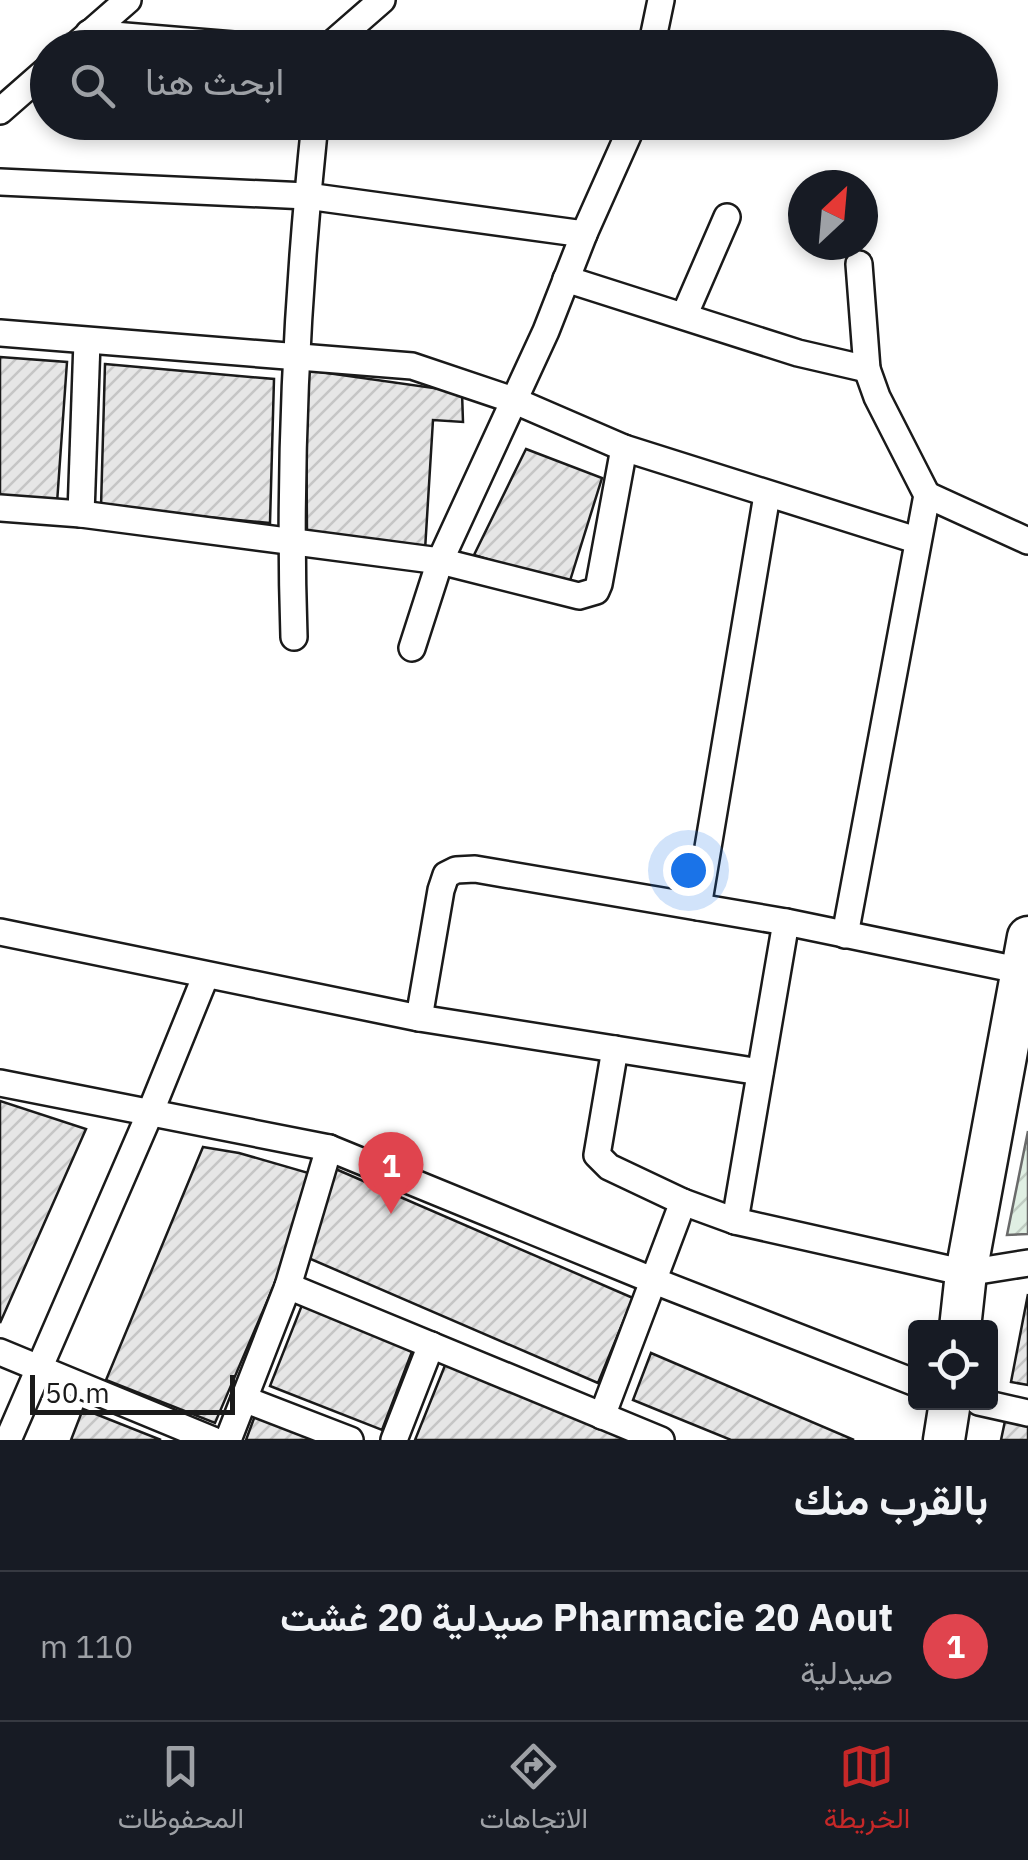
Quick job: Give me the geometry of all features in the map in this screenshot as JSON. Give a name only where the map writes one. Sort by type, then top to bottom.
[{"type":"main road","points":[[961,1320],[966,1272],[1026,960]]},
{"type":"main road","points":[[944,1440],[949,1410]]},
{"type":"street","points":[[93,30],[128,0]]},
{"type":"street","points":[[348,30],[382,0]]},
{"type":"street","points":[[655,30],[661,0]]},
{"type":"street","points":[[0,111],[30,85]]},
{"type":"street","points":[[294,637],[290,540],[295,355],[313,140]]},
{"type":"street","points":[[412,648],[440,562],[626,140]]},
{"type":"street","points":[[0,182],[308,196],[584,234]]},
{"type":"street","points":[[684,316],[727,217]]},
{"type":"street","points":[[845,935],[926,495],[867,369],[859,264]]},
{"type":"street","points":[[566,280],[798,353],[867,369]]},
{"type":"street","points":[[0,334],[412,366],[514,400],[624,448],[916,540]]},
{"type":"street","points":[[81,514],[87,341]]},
{"type":"street","points":[[0,508],[81,514],[440,562],[579,596],[596,591],[624,448]]},
{"type":"street","points":[[698,906],[767,495]]},
{"type":"street","points":[[926,495],[1028,541]]},
{"type":"street","points":[[419,1018],[441,890],[446,875],[456,870],[475,869],[845,935],[1026,960]]},
{"type":"street","points":[[735,1221],[786,922]]},
{"type":"street","points":[[0,932],[419,1018],[760,1072]]},
{"type":"street","points":[[8,1440],[206,974]]},
{"type":"street","points":[[615,1049],[598,1155],[609,1167],[683,1202],[735,1221],[966,1272],[1028,1262]]},
{"type":"street","points":[[0,1084],[328,1148],[908,1380]]},
{"type":"street","points":[[228,1440],[288,1286],[328,1148]]},
{"type":"street","points":[[602,1416],[683,1202]]},
{"type":"street","points":[[288,1286],[650,1438]]},
{"type":"street","points":[[394,1440],[431,1345]]},
{"type":"street","points":[[0,1352],[214,1440]]},
{"type":"street","points":[[244,1398],[350,1440]]},
{"type":"street","points":[[998,1406],[1028,1413]]},
{"type":"green space","points":[[1028,1131],[1028,1234],[1007,1235]]},
{"type":"building","points":[[0,357],[67,362],[57,503],[0,498]]},
{"type":"building","points":[[105,364],[274,379],[270,523],[101,507]]},
{"type":"building","points":[[306,370],[462,392],[463,422],[433,420],[425,550],[307,537]]},
{"type":"building","points":[[526,449],[602,478],[569,584],[474,555]]},
{"type":"building","points":[[0,1101],[86,1129],[0,1323]]},
{"type":"building","points":[[203,1147],[312,1174],[295,1236],[215,1423],[106,1380]]},
{"type":"building","points":[[331,1167],[633,1298],[598,1383],[306,1257]]},
{"type":"building","points":[[1028,1294],[1028,1385],[1011,1382]]},
{"type":"building","points":[[302,1305],[413,1349],[382,1430],[270,1386]]},
{"type":"building","points":[[651,1353],[854,1440],[731,1440],[633,1400]]},
{"type":"building","points":[[446,1363],[632,1440],[415,1440]]},
{"type":"building","points":[[83,1409],[161,1440],[71,1440]]},
{"type":"building","points":[[256,1413],[323,1440],[246,1440]]},
{"type":"building","points":[[1005,1421],[1028,1425],[1028,1440],[1001,1440]]},
{"type":"place","name":"Pharmacie 20 Aout صيدلية 20 غشت","points":[[391,1214]]}]
